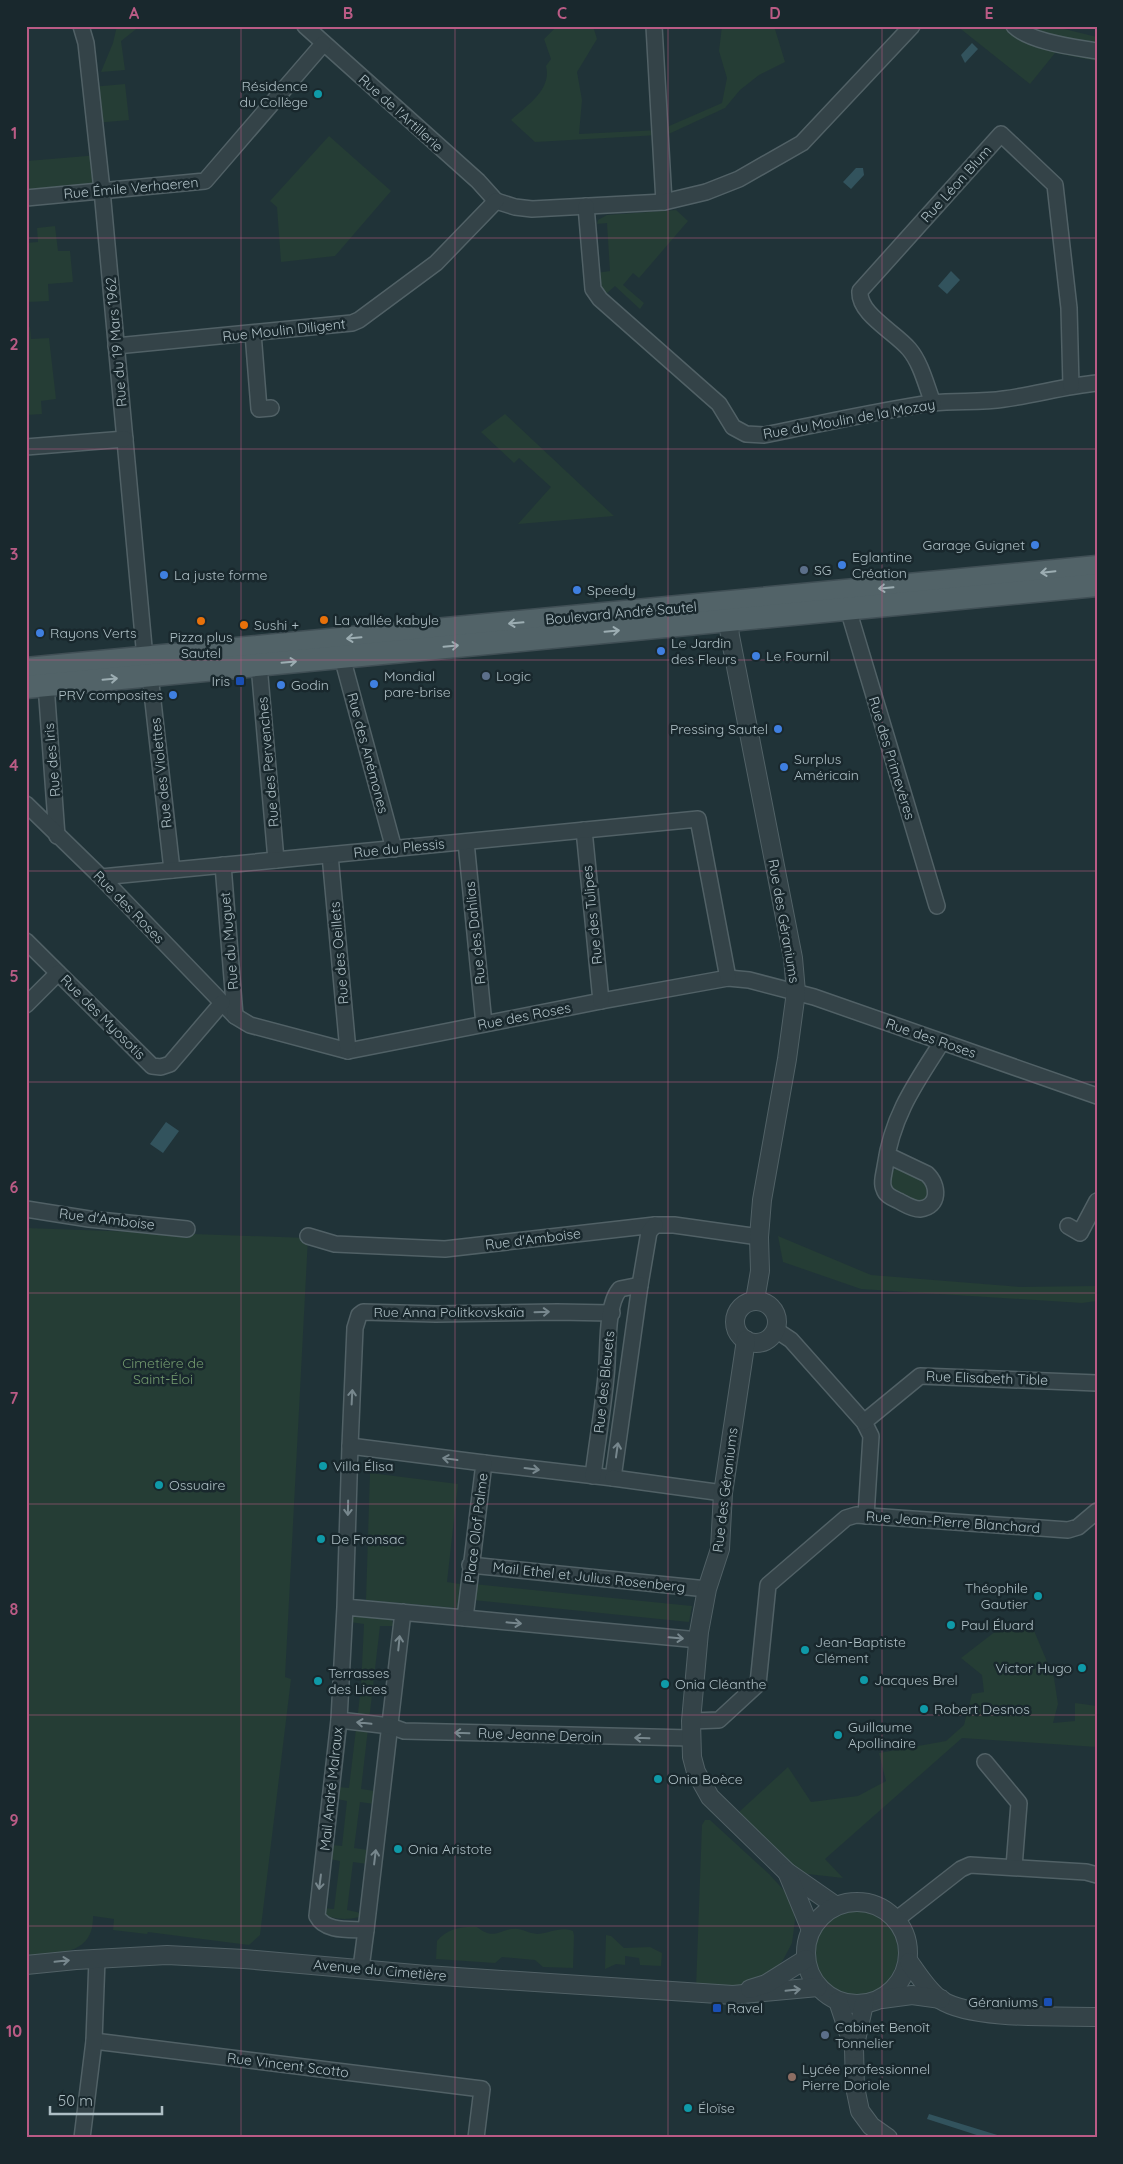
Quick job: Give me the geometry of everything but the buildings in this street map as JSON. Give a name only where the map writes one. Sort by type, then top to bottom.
[{"type":"main road","name":"Boulevard André Sautel","points":[[26,669],[259,665],[727,612],[1097,567]]},
{"type":"main road","name":"Boulevard André Sautel","points":[[36,686],[148,667],[727,612],[848,609],[1097,585]]},
{"type":"street","name":"Rue du 19 Mars 1962","points":[[81,26],[86,43],[102,190],[148,667]]},
{"type":"street","name":"Rue de l'Artillerie","points":[[304,26],[478,181],[496,201]]},
{"type":"street","points":[[654,26],[664,202]]},
{"type":"street","points":[[496,201],[524,208],[664,202],[706,192],[739,179],[802,143],[912,26]]},
{"type":"street","points":[[1014,26],[1018,30],[1035,37],[1097,51]]},
{"type":"street","name":"Rue Émile Verhaeren","points":[[26,198],[205,181],[324,44]]},
{"type":"street","name":"Rue Léon Blum","points":[[933,403],[910,349],[864,308],[859,299],[860,291],[1002,134],[1055,185],[1069,308],[1071,386]]},
{"type":"street","name":"Rue Moulin Diligent","points":[[116,346],[343,324],[359,320],[436,263],[496,201]]},
{"type":"street","name":"Rue du Moulin de la Mozay","points":[[586,206],[593,288],[600,299],[718,404],[728,422],[739,431],[754,435],[764,435],[933,403],[988,402],[1035,395],[1097,382]]},
{"type":"street","points":[[253,333],[259,409],[271,408]]},
{"type":"street","points":[[26,446],[125,439]]},
{"type":"street","name":"Rue des Primevères","points":[[848,609],[937,906]]},
{"type":"street","name":"Rue des Géraniums","points":[[727,612],[793,958],[796,992],[787,1059],[762,1200],[759,1238],[760,1271],[755,1300]]},
{"type":"street","name":"Rue des Anémones","points":[[342,657],[394,849]]},
{"type":"street","name":"Rue des Pervenches","points":[[259,665],[276,860]]},
{"type":"street","name":"Rue des Violettes","points":[[148,667],[172,870]]},
{"type":"street","name":"Rue des Iris","points":[[36,686],[57,836]]},
{"type":"street","name":"Rue des Roses","points":[[26,804],[101,877],[235,1016],[250,1024],[348,1052],[601,1001],[728,978],[749,980],[796,992],[1097,1096]]},
{"type":"street","name":"Rue du Plessis","points":[[101,877],[698,819],[728,978]]},
{"type":"street","name":"Rue des Tulipes","points":[[584,830],[601,1001]]},
{"type":"street","name":"Rue des Dahlias","points":[[466,842],[484,1024]]},
{"type":"street","name":"Rue des Oeillets","points":[[330,855],[348,1052]]},
{"type":"street","name":"Rue du Muguet","points":[[223,865],[235,1016]]},
{"type":"street","name":"Rue des Myosotis","points":[[26,941],[152,1066],[160,1068],[170,1064],[222,1003]]},
{"type":"street","points":[[26,1005],[58,973]]},
{"type":"street","points":[[887,1155],[907,1096],[942,1042]]},
{"type":"street","points":[[1068,1226],[1080,1233],[1097,1201]]},
{"type":"street","name":"Rue d'Amboise","points":[[26,1209],[89,1220],[187,1229]]},
{"type":"street","name":"Rue d'Amboise","points":[[308,1236],[336,1244],[446,1249],[655,1225],[674,1225],[759,1238]]},
{"type":"street","name":"Rue des Bleuets","points":[[613,1478],[640,1286],[650,1232],[655,1225]]},
{"type":"street","name":"Rue des Bleuets","points":[[593,1476],[607,1373],[606,1351],[613,1299],[620,1289],[640,1286]]},
{"type":"street","points":[[755,1300],[768,1304],[773,1309],[777,1323],[776,1330],[766,1340],[760,1342],[746,1340],[736,1330],[735,1317],[742,1305],[755,1300]]},
{"type":"street","name":"Rue Anna Politkovskaïa","points":[[350,1446],[355,1328],[359,1315],[364,1312],[436,1314],[612,1313]]},
{"type":"street","points":[[776,1330],[791,1340],[864,1422],[871,1436],[866,1516]]},
{"type":"street","name":"Rue des Géraniums","points":[[746,1340],[723,1493],[720,1549],[707,1588],[699,1640],[690,1738],[696,1772],[710,1797],[787,1872],[836,1906]]},
{"type":"street","name":"Rue Elisabeth Tible","points":[[864,1422],[920,1376],[1097,1383]]},
{"type":"street","points":[[350,1446],[345,1607],[699,1640]]},
{"type":"street","name":"Place Olof Palme","points":[[350,1446],[484,1463],[465,1618]]},
{"type":"street","points":[[484,1463],[723,1493]]},
{"type":"street","name":"Rue Jean-Pierre Blanchard","points":[[691,1721],[719,1720],[758,1684],[768,1585],[846,1518],[856,1515],[1068,1530],[1078,1527],[1097,1511]]},
{"type":"street","name":"Mail Ethel et Julius Rosenberg","points":[[470,1565],[707,1588]]},
{"type":"street","name":"Mail André Malraux","points":[[345,1607],[339,1720],[316,1916],[320,1923],[327,1927],[366,1930]]},
{"type":"street","points":[[361,1968],[403,1612]]},
{"type":"street","name":"Rue Jeanne Deroin","points":[[339,1720],[390,1726],[404,1731],[690,1738]]},
{"type":"street","points":[[985,1762],[1019,1803],[1014,1867]]},
{"type":"street","points":[[897,1919],[970,1865],[1086,1872],[1097,1875]]},
{"type":"street","name":"Rue des Géraniums","points":[[787,1872],[811,1930]]},
{"type":"street","points":[[882,1999],[894,1990],[904,1977],[909,1962],[906,1934],[897,1919],[887,1910],[871,1903],[853,1901],[836,1906],[821,1916],[811,1930],[806,1944],[806,1959],[810,1974],[818,1986],[838,2001],[864,2004],[882,1999],[912,1995],[940,1999],[963,2010],[976,2012],[1097,2017]]},
{"type":"street","name":"Avenue du Cimetière","points":[[26,1965],[167,1955],[733,1995],[818,1986]]},
{"type":"street","points":[[82,2138],[94,2041],[97,1959]]},
{"type":"street","name":"Avenue du Cimetière","points":[[733,1995],[766,1984],[806,1959]]},
{"type":"street","points":[[909,1962],[940,1999]]},
{"type":"street","points":[[838,2001],[854,2049]]},
{"type":"street","points":[[864,2004],[854,2049],[854,2087],[860,2111],[872,2126],[888,2138]]},
{"type":"street","name":"Rue Vincent Scotto","points":[[94,2041],[482,2089],[476,2138]]},
{"type":"green space","points":[[117,26],[140,26],[121,41],[125,70],[101,72],[113,43]]},
{"type":"green space","points":[[557,26],[593,26],[597,39],[577,72],[582,100],[579,134],[660,130],[722,103],[727,78],[719,51],[722,26],[774,26],[785,62],[759,75],[740,90],[725,108],[660,138],[659,135],[535,142],[511,120],[531,103],[542,90],[547,75],[546,66],[551,59],[544,39]]},
{"type":"green space","points":[[957,26],[1052,26],[1097,37],[1097,61],[1055,53],[1030,84]]},
{"type":"green space","points":[[125,84],[129,120],[95,123],[91,87]]},
{"type":"green space","points":[[329,136],[391,191],[335,256],[281,262],[277,207],[270,201]]},
{"type":"green space","points":[[26,152],[27,161],[99,155],[102,190],[26,198]]},
{"type":"green space","points":[[676,210],[688,221],[639,278],[633,273],[623,285],[644,303],[640,309],[615,286],[606,294],[599,286],[596,273],[610,271],[607,223],[597,224],[598,220],[607,215]]},
{"type":"green space","points":[[55,226],[58,251],[70,251],[73,282],[48,284],[49,301],[28,302],[29,315],[26,315],[26,243],[38,242],[37,228]]},
{"type":"green space","points":[[30,327],[31,339],[49,338],[56,399],[41,401],[42,414],[26,415],[26,328]]},
{"type":"green space","points":[[505,414],[614,516],[518,524],[551,487],[519,458],[514,463],[481,432]]},
{"type":"green space","points":[[904,1168],[933,1186],[927,1200],[916,1202],[905,1199],[895,1193],[888,1185],[891,1172]]},
{"type":"green space","name":"Cimetière de Saint-Éloi","points":[[26,1228],[308,1238],[285,1677],[291,1679],[260,1935],[249,1945],[148,1932],[147,1934],[113,1930],[114,1919],[93,1916],[92,1929],[87,1939],[72,1950],[26,1957]]},
{"type":"green space","points":[[778,1236],[871,1275],[1020,1287],[1097,1286],[1097,1301],[1082,1303],[861,1289],[783,1262]]},
{"type":"green space","points":[[370,1473],[458,1484],[447,1582],[460,1584],[457,1608],[366,1600]]},
{"type":"green space","points":[[474,1584],[692,1606],[689,1622],[473,1600]]},
{"type":"green space","points":[[354,1616],[391,1618],[394,1626],[380,1626],[361,1789],[375,1791],[374,1804],[360,1802],[354,1848],[368,1850],[367,1864],[353,1862],[347,1910],[361,1913],[360,1917],[340,1919],[321,1913],[322,1908],[334,1909],[340,1861],[330,1859],[332,1845],[342,1846],[347,1801],[337,1799],[338,1787],[349,1788],[361,1687],[364,1624],[350,1622]]},
{"type":"green space","points":[[1005,1624],[1032,1626],[1054,1678],[1058,1704],[1053,1723],[1075,1721],[1075,1703],[1097,1706],[1097,1747],[962,1738],[825,1859],[843,1878],[799,1873],[739,1812],[788,1767],[811,1802],[858,1796],[886,1781],[879,1753],[946,1741],[964,1725],[972,1694],[984,1692],[982,1675],[961,1658]]},
{"type":"green space","points":[[705,1820],[710,1820],[769,1874],[791,1898],[795,1920],[792,1943],[773,1973],[734,1991],[696,1989],[702,1825]]},
{"type":"green space","points":[[856,1911],[872,1914],[886,1923],[895,1937],[898,1953],[895,1969],[886,1983],[872,1992],[856,1995],[840,1992],[826,1983],[817,1969],[814,1953],[817,1937],[826,1923],[840,1914]]},
{"type":"green space","points":[[477,1927],[494,1934],[512,1929],[538,1934],[560,1929],[573,1931],[573,1968],[543,1967],[535,1960],[502,1957],[495,1963],[436,1959],[437,1941],[441,1937],[455,1929]]},
{"type":"green space","points":[[606,1935],[611,1936],[624,1948],[650,1947],[662,1953],[661,1966],[640,1965],[639,1958],[625,1956],[625,1965],[616,1964],[605,1969]]},
{"type":"water","points":[[972,43],[978,49],[965,63],[961,55]]},
{"type":"water","points":[[856,168],[863,168],[864,175],[851,189],[843,182]]},
{"type":"water","points":[[951,271],[960,280],[947,294],[938,286]]},
{"type":"water","points":[[166,1122],[179,1131],[163,1153],[150,1144]]},
{"type":"water","points":[[929,2114],[1007,2138],[986,2138],[927,2119]]},
{"type":"place","name":"Résidence du Collège","points":[[318,94]]},
{"type":"place","name":"Garage Guignet","points":[[1035,545]]},
{"type":"place","name":"Eglantine Création","points":[[842,565]]},
{"type":"place","name":"SG","points":[[804,570]]},
{"type":"place","name":"La juste forme","points":[[164,575]]},
{"type":"place","name":"Speedy","points":[[577,590]]},
{"type":"place","name":"La vallée kabyle","points":[[324,620]]},
{"type":"place","name":"Pizza plus Sautel","points":[[201,621]]},
{"type":"place","name":"Sushi +","points":[[244,625]]},
{"type":"place","name":"Rayons Verts","points":[[40,633]]},
{"type":"place","name":"Le Jardin des Fleurs","points":[[661,651]]},
{"type":"place","name":"Le Fournil","points":[[756,656]]},
{"type":"place","name":"Logic","points":[[486,676]]},
{"type":"place","name":"Iris","points":[[240,681]]},
{"type":"place","name":"Mondial pare-brise","points":[[374,684]]},
{"type":"place","name":"Godin","points":[[281,685]]},
{"type":"place","name":"PRV composites","points":[[173,695]]},
{"type":"place","name":"Pressing Sautel","points":[[778,729]]},
{"type":"place","name":"Surplus Américain","points":[[784,767]]},
{"type":"place","name":"Villa Élisa","points":[[323,1466]]},
{"type":"place","name":"Ossuaire","points":[[159,1485]]},
{"type":"place","name":"De Fronsac","points":[[321,1539]]},
{"type":"place","name":"Théophile Gautier","points":[[1038,1596]]},
{"type":"place","name":"Paul Éluard","points":[[951,1625]]},
{"type":"place","name":"Jean-Baptiste Clément","points":[[805,1650]]},
{"type":"place","name":"Victor Hugo","points":[[1082,1668]]},
{"type":"place","name":"Jacques Brel","points":[[864,1680]]},
{"type":"place","name":"Terrasses des Lices","points":[[318,1681]]},
{"type":"place","name":"Onia Cléanthe","points":[[665,1684]]},
{"type":"place","name":"Robert Desnos","points":[[924,1709]]},
{"type":"place","name":"Guillaume Apollinaire","points":[[838,1735]]},
{"type":"place","name":"Onia Boèce","points":[[658,1779]]},
{"type":"place","name":"Onia Aristote","points":[[398,1849]]},
{"type":"place","name":"Géraniums","points":[[1048,2002]]},
{"type":"place","name":"Ravel","points":[[717,2008]]},
{"type":"place","name":"Cabinet Benoît Tonnelier","points":[[825,2035]]},
{"type":"place","name":"Lycée professionnel Pierre Doriole","points":[[792,2077]]},
{"type":"place","name":"Éloïse","points":[[688,2108]]}]
